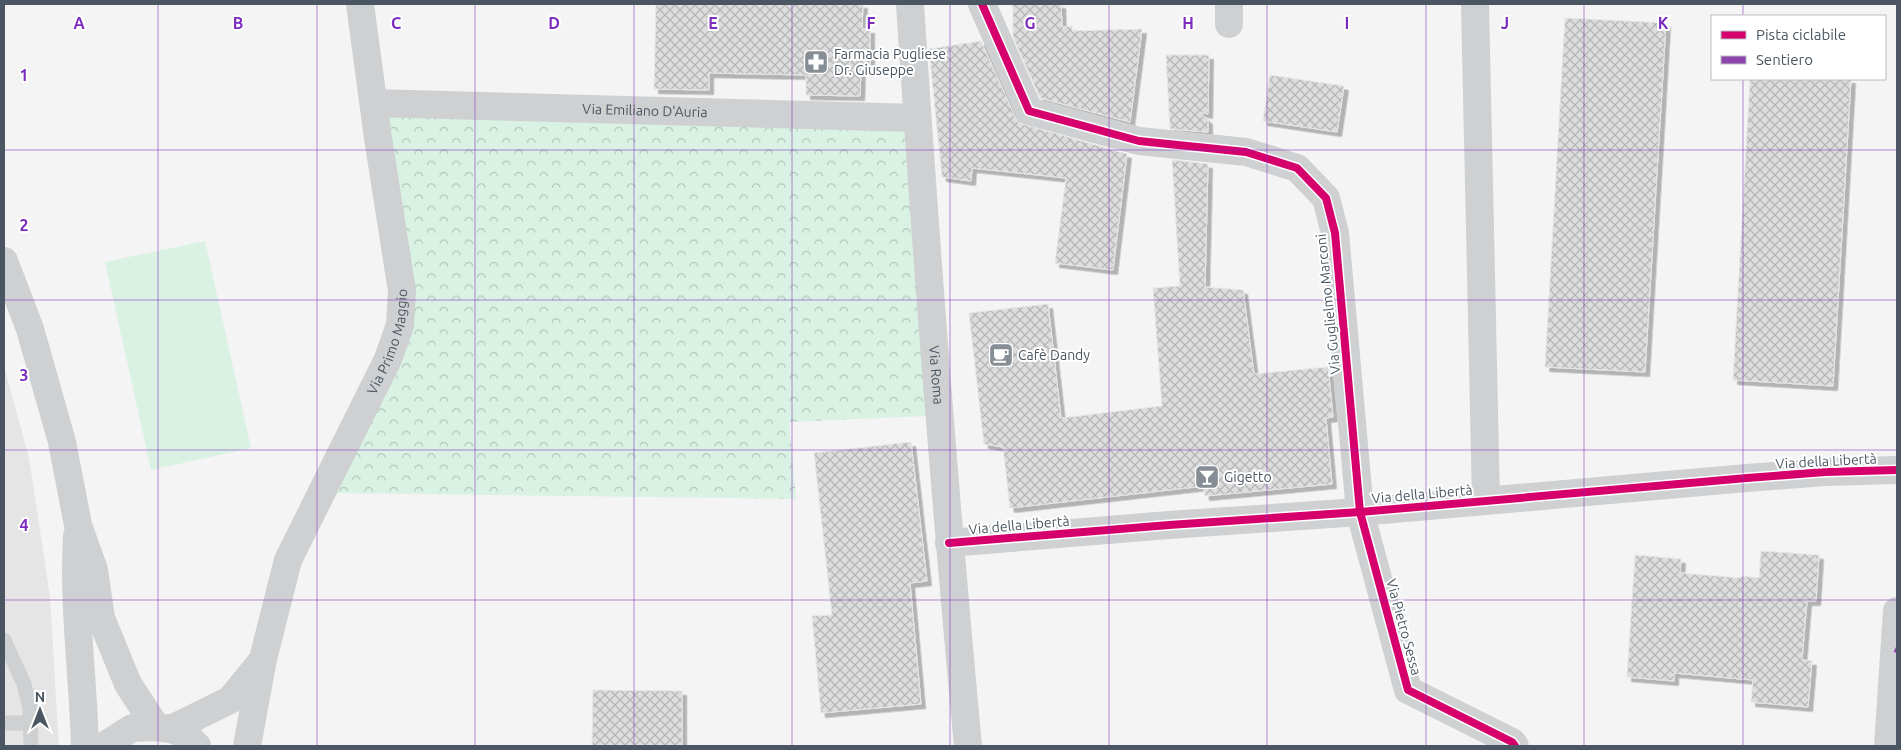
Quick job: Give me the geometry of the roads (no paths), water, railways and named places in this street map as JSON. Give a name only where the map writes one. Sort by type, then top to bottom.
[{"type":"street","name":"Via Primo Maggio","points":[[247,746],[263,659],[288,560],[388,359],[400,325],[402,291],[360,4]]},
{"type":"street","name":"Via Roma","points":[[910,4],[949,543],[968,746]]},
{"type":"street","name":"Via Guglielmo Marconi","points":[[982,4],[1029,111],[1139,141],[1246,152],[1297,168],[1326,198],[1335,234],[1360,512]]},
{"type":"street","points":[[1475,4],[1486,500]]},
{"type":"street","name":"Via Emiliano D'Auria","points":[[374,103],[917,118]]},
{"type":"street","points":[[4,261],[30,329],[62,442],[78,525],[94,570],[101,618],[128,684],[164,728]]},
{"type":"street","name":"Via della Libertà","points":[[949,543],[1360,512],[1805,474],[1897,470]]},
{"type":"street","name":"Via Pietro Sessa","points":[[1360,512],[1408,690],[1513,744]]},
{"type":"street","points":[[78,525],[75,576],[85,746]]},
{"type":"street","points":[[1888,746],[1897,611]]},
{"type":"street","points":[[164,728],[230,700],[263,659]]},
{"type":"street","points":[[104,746],[132,728],[164,728],[185,734],[197,746]]},
{"type":"lane","points":[[4,640],[24,684],[30,708],[31,746]]},
{"type":"lane","points":[[4,724],[30,723]]},
{"type":"place","name":"Farmacia Pugliese Dr. Giuseppe","points":[[816,62]]},
{"type":"place","name":"Cafè Dandy","points":[[1001,355]]},
{"type":"place","name":"Gigetto","points":[[1207,477]]}]
